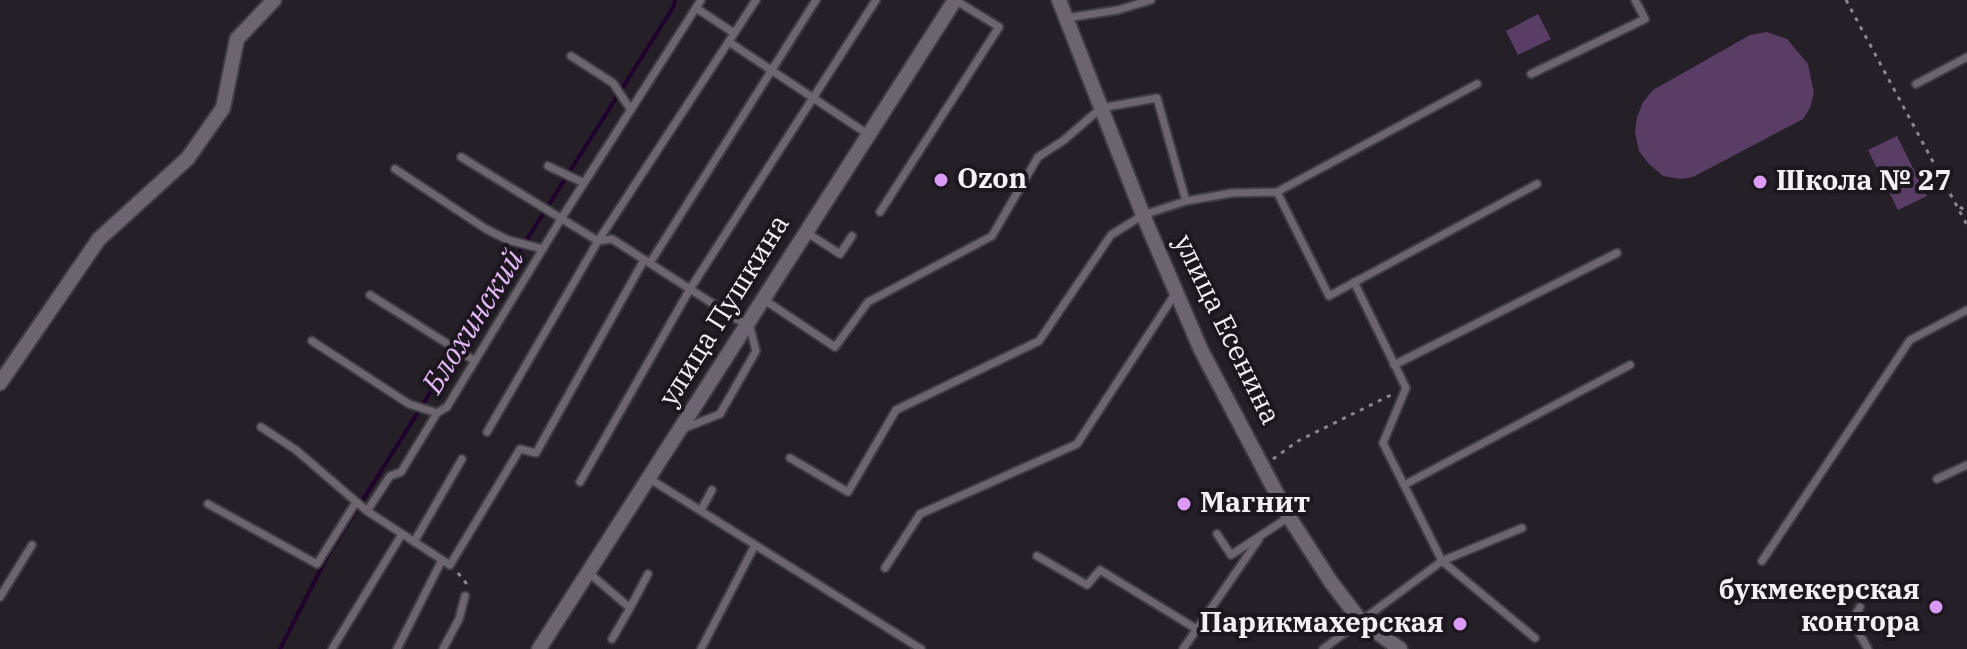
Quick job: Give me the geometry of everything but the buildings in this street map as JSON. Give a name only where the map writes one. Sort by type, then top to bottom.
[{"type":"street","points":[[0,383],[99,239],[188,158],[223,108],[237,39],[274,0]]},
{"type":"street","name":"улица Пушкина","points":[[539,649],[955,0]]},
{"type":"street","name":"улица Есенина","points":[[1059,0],[1175,294],[1201,350],[1289,517],[1331,582],[1360,620],[1400,649]]},
{"type":"lane","points":[[312,341],[409,404],[433,412],[447,407],[543,249],[557,217],[631,110],[701,0]]},
{"type":"lane","points":[[487,432],[598,241],[756,0]]},
{"type":"lane","points":[[397,649],[446,562],[520,449],[536,453],[647,262],[816,0]]},
{"type":"lane","points":[[580,482],[690,289],[876,0]]},
{"type":"lane","points":[[880,212],[999,27],[955,0]]},
{"type":"lane","points":[[1066,18],[1151,0]]},
{"type":"lane","points":[[1531,74],[1645,19],[1635,0]]},
{"type":"lane","points":[[696,8],[734,33]]},
{"type":"lane","points":[[729,42],[869,135]]},
{"type":"lane","points":[[571,56],[613,83],[631,110]]},
{"type":"lane","points":[[1916,84],[1967,57]]},
{"type":"lane","points":[[790,458],[848,492],[896,410],[1039,341],[1111,235],[1143,215],[1186,201],[1232,193],[1277,192],[1477,84]]},
{"type":"lane","points":[[763,299],[835,347],[868,302],[992,236],[1038,157],[1064,140],[1101,108],[1157,98],[1186,201]]},
{"type":"lane","points":[[461,157],[598,241],[612,239],[748,323],[756,351],[720,414],[680,430]]},
{"type":"lane","points":[[548,166],[581,181]]},
{"type":"lane","points":[[395,169],[508,240],[543,249]]},
{"type":"lane","points":[[1277,192],[1329,296],[1537,184]]},
{"type":"lane","points":[[806,232],[840,254],[852,236]]},
{"type":"lane","points":[[1394,365],[1617,253]]},
{"type":"lane","points":[[1354,282],[1406,388],[1383,443],[1442,561],[1535,638]]},
{"type":"lane","points":[[885,568],[920,514],[1077,444],[1175,294]]},
{"type":"lane","points":[[370,295],[475,361]]},
{"type":"lane","points":[[1762,561],[1910,340],[1967,310]]},
{"type":"lane","points":[[1404,485],[1630,365]]},
{"type":"lane","points":[[366,511],[390,476],[401,472],[433,412]]},
{"type":"lane","points":[[261,427],[296,450],[366,511],[446,562]]},
{"type":"lane","points":[[414,542],[462,459]]},
{"type":"lane","points":[[1937,479],[1967,465]]},
{"type":"lane","points":[[650,479],[920,649]]},
{"type":"lane","points":[[701,510],[712,490]]},
{"type":"lane","points":[[208,504],[317,564],[353,500]]},
{"type":"lane","points":[[1217,534],[1231,555],[1289,517]]},
{"type":"lane","points":[[1323,649],[1442,561],[1522,528]]},
{"type":"lane","points":[[332,649],[402,534]]},
{"type":"lane","points":[[1183,649],[1259,539]]},
{"type":"lane","points":[[0,597],[32,545]]},
{"type":"lane","points":[[701,649],[755,545]]},
{"type":"lane","points":[[1037,556],[1087,585],[1100,570],[1198,630]]},
{"type":"lane","points":[[589,573],[630,608]]},
{"type":"lane","points":[[612,639],[648,574]]},
{"type":"lane","points":[[443,649],[459,619],[465,596]]},
{"type":"lane","points":[[1860,607],[1852,621],[1868,649]]},
{"type":"path","points":[[1846,0],[1967,225]]},
{"type":"path","points":[[1956,205],[1967,212]]},
{"type":"path","points":[[1263,465],[1298,441],[1406,388]]},
{"type":"path","points":[[446,562],[466,583],[465,596]]},
{"type":"shaded area","points":[[1538,14],[1551,39],[1518,55],[1506,31]]},
{"type":"shaded area","points":[[1767,32],[1787,39],[1808,64],[1814,93],[1803,119],[1693,177],[1680,179],[1663,176],[1639,151],[1635,133],[1643,102],[1653,90],[1750,35]]},
{"type":"shaded area","points":[[1897,136],[1927,196],[1898,210],[1868,150]]},
{"type":"waterway","name":"Блохинский","points":[[280,649],[328,555],[675,0]]},
{"type":"place","name":"Ozon","points":[[941,180]]},
{"type":"place","name":"Школа № 27","points":[[1760,182]]},
{"type":"place","name":"Магнит","points":[[1184,504]]},
{"type":"place","name":"букмекерская контора","points":[[1936,607]]},
{"type":"place","name":"Парикмахерская","points":[[1460,624]]}]
